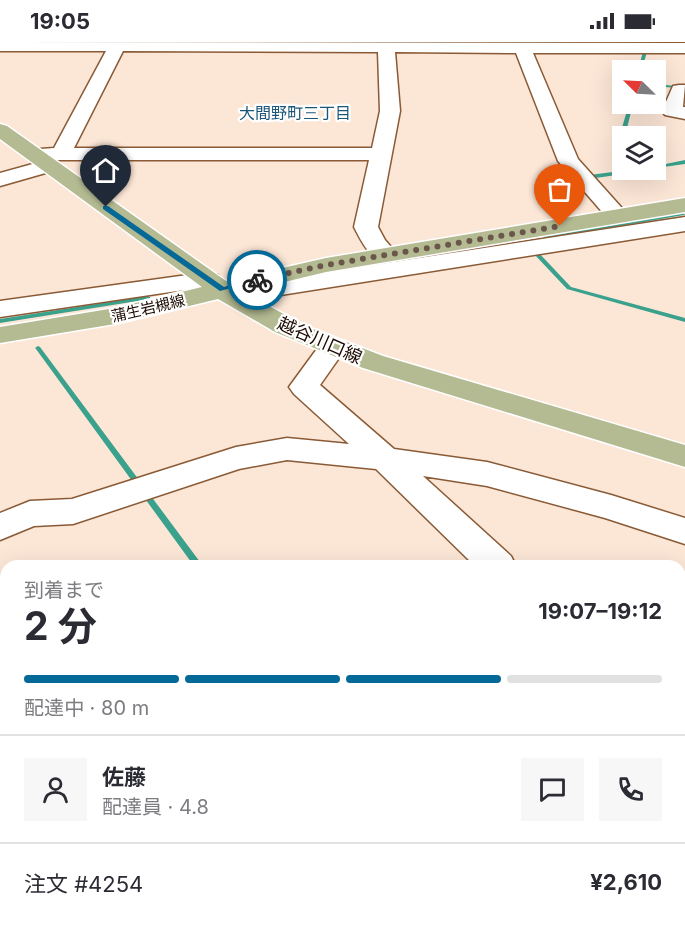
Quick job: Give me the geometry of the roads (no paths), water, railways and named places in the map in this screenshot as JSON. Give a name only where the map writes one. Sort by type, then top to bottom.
[{"type":"main road","name":"越谷川口線","points":[[0,130],[48,158],[221,288],[258,312],[332,348],[429,380],[685,456]]},
{"type":"main road","name":"蒲生岩槻線","points":[[0,335],[115,316],[263,278],[685,205]]},
{"type":"street","points":[[48,158],[118,44]]},
{"type":"street","points":[[386,255],[375,244],[366,227],[390,111],[387,45]]},
{"type":"street","points":[[522,45],[568,161],[618,216]]},
{"type":"street","points":[[0,46],[522,45],[685,48]]},
{"type":"street","points":[[685,91],[679,90],[672,111],[685,113]]},
{"type":"street","points":[[0,180],[48,158],[148,154],[382,154]]},
{"type":"street","points":[[0,309],[221,288],[685,224]]},
{"type":"street","points":[[332,348],[304,387],[385,459],[492,560]]},
{"type":"street","points":[[0,527],[30,514],[73,511],[236,458],[287,449],[385,459],[487,474],[611,507],[685,531]]},
{"type":"waterway","points":[[643,60],[647,44]]},
{"type":"waterway","points":[[666,86],[685,88]]},
{"type":"waterway","points":[[625,126],[628,114]]},
{"type":"waterway","points":[[666,165],[685,162]]},
{"type":"waterway","points":[[589,177],[612,174]]},
{"type":"waterway","points":[[546,237],[682,214]]},
{"type":"waterway","points":[[536,253],[569,288],[685,320]]},
{"type":"waterway","points":[[0,321],[148,298]]},
{"type":"waterway","points":[[38,348],[195,560]]},
{"type":"district","name":"大間野町三丁目","points":[[295,113]]}]
